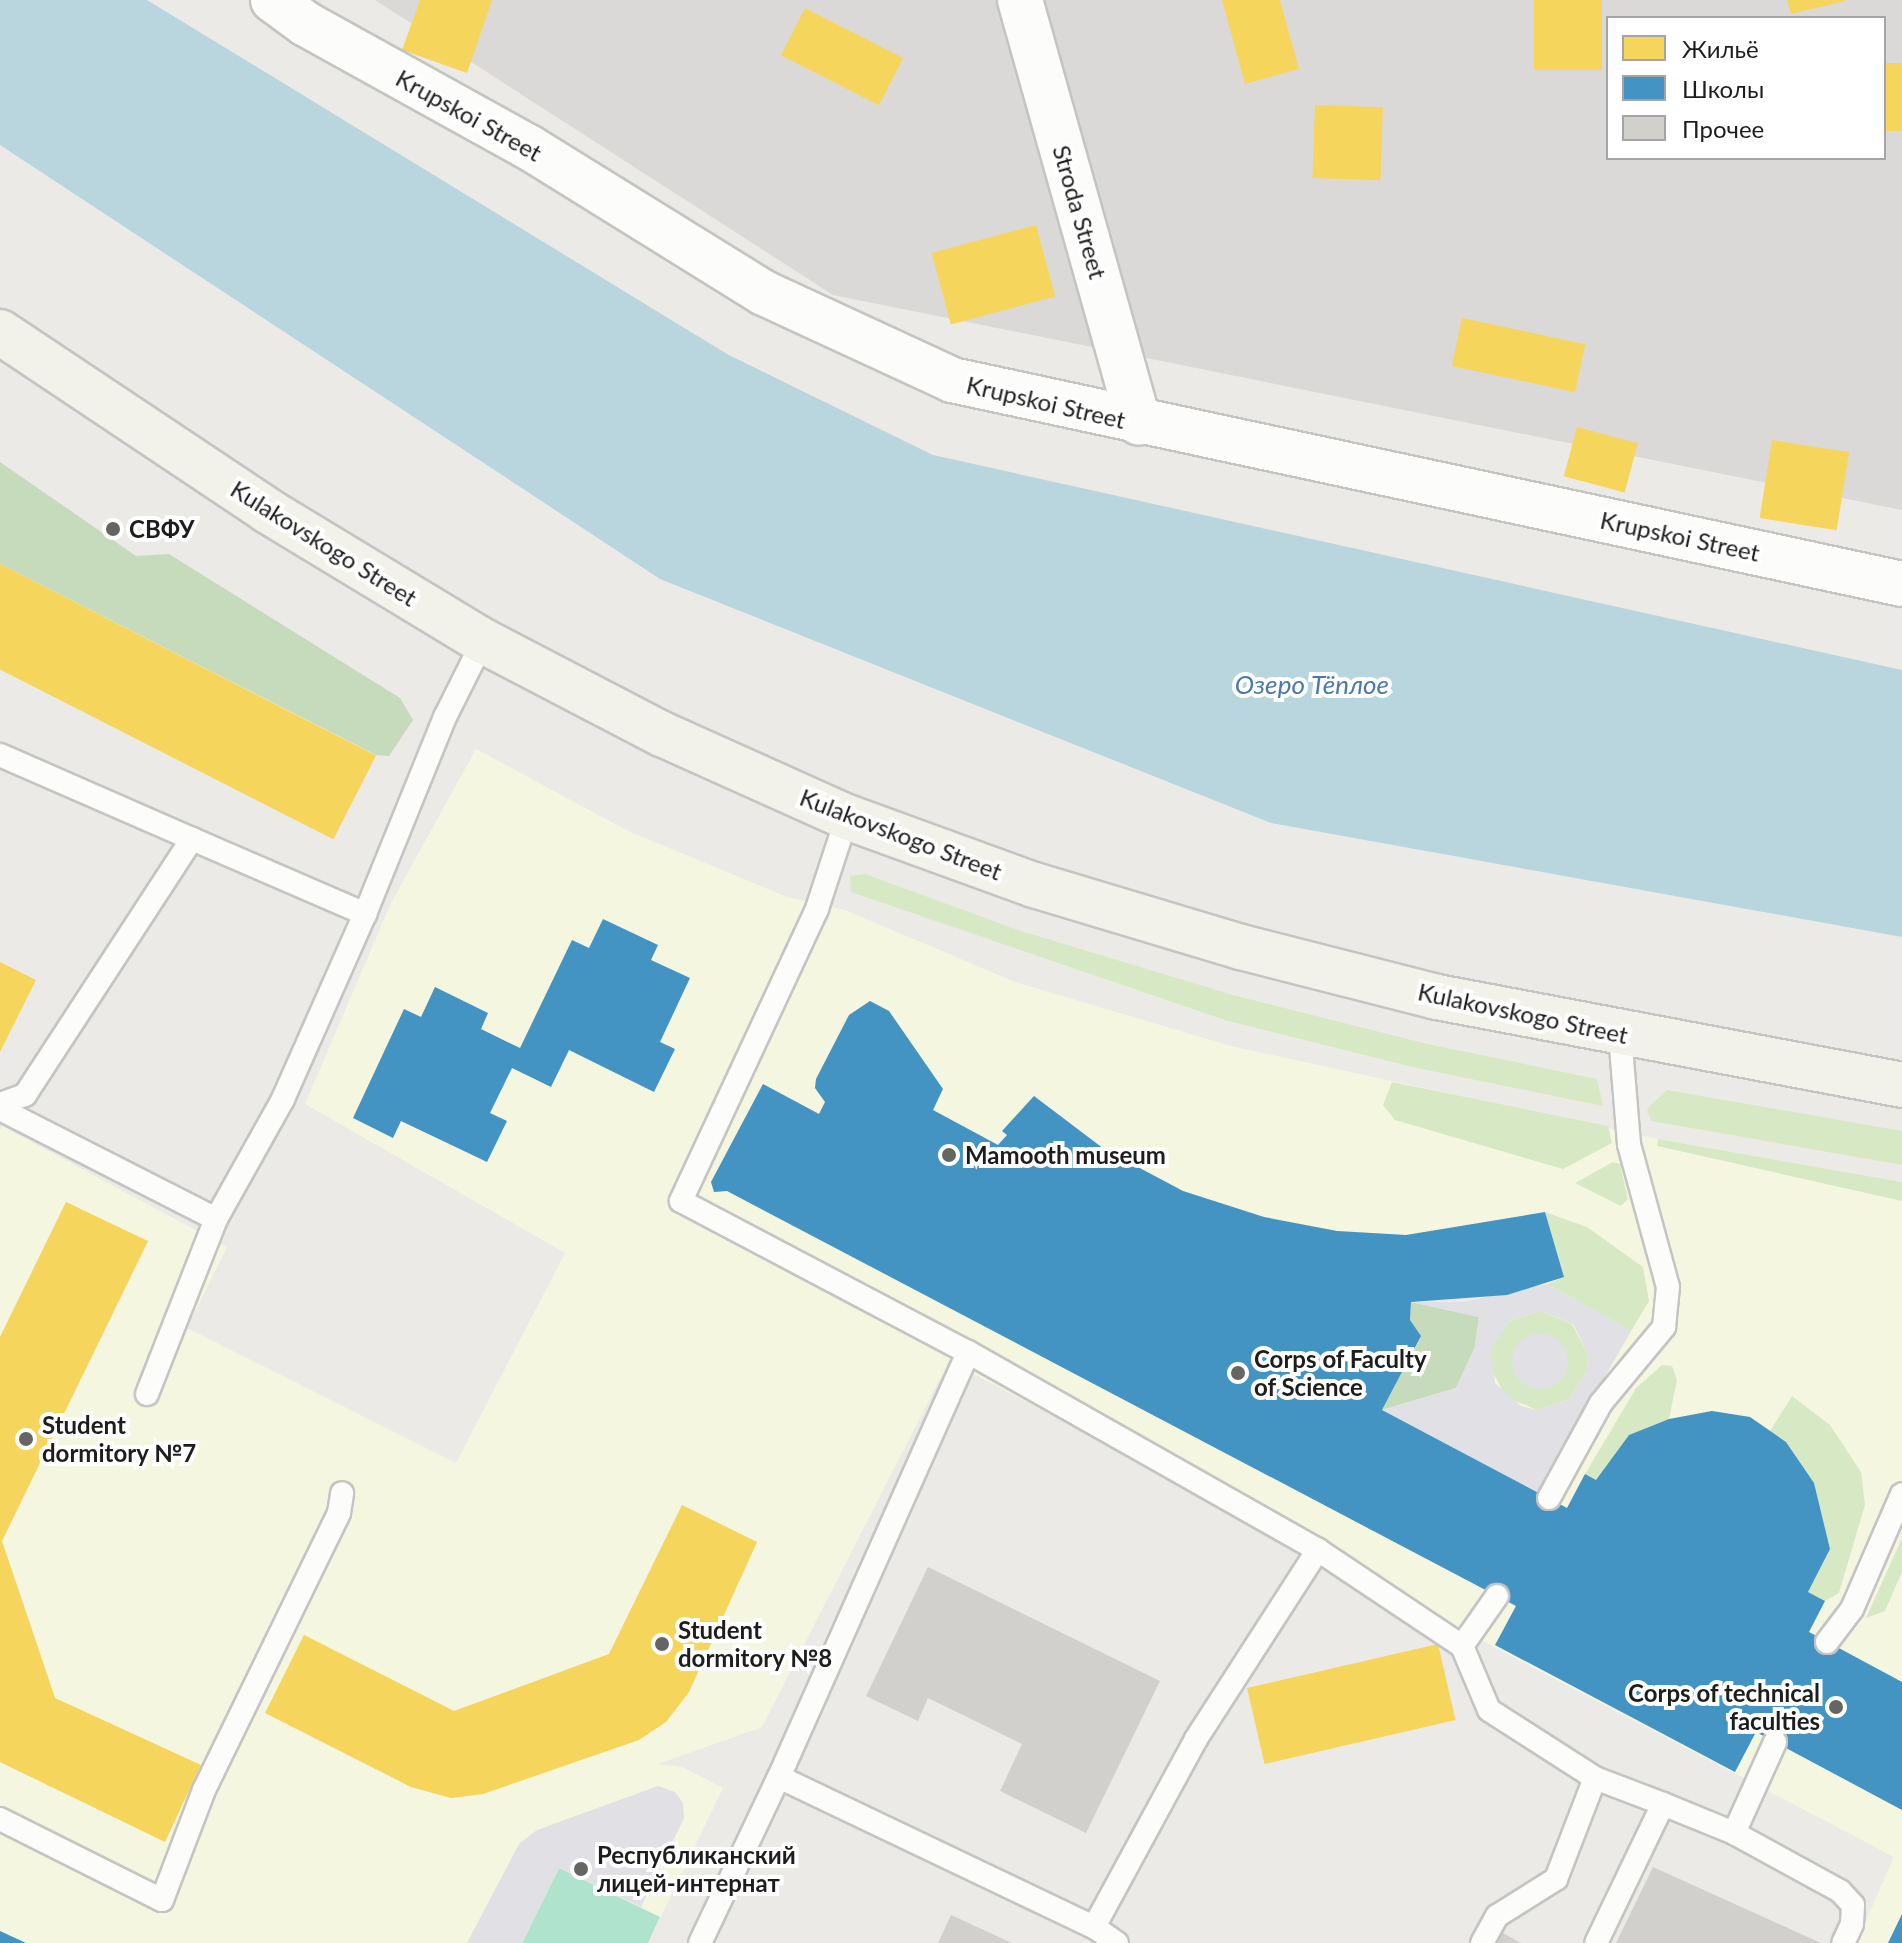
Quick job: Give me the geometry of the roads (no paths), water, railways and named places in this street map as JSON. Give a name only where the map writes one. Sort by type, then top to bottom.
[{"type":"main road","name":"Kulakovskogo Street","points":[[0,332],[268,511],[483,641],[662,734],[847,817],[1034,885],[1241,947],[1437,997],[1902,1085]]},
{"type":"street","name":"Krupskoi Street","points":[[273,0],[306,24],[530,148],[764,293],[952,380],[1139,423],[1902,584]]},
{"type":"street","name":"Stroda Street","points":[[1020,0],[1139,423]]},
{"type":"lane","points":[[147,1394],[216,1219],[283,1099],[365,914],[445,717],[483,641]]},
{"type":"lane","points":[[0,755],[365,914]]},
{"type":"lane","points":[[847,817],[817,909],[681,1201],[968,1352],[1318,1550],[1462,1646],[1489,1710],[1595,1778],[1734,1833],[1840,1891],[1853,1905],[1852,1924],[1843,1943]]},
{"type":"lane","points":[[0,1106],[25,1095],[192,839]]},
{"type":"lane","points":[[1549,1498],[1601,1403],[1664,1327],[1668,1287],[1629,1144],[1620,1034]]},
{"type":"lane","points":[[0,1106],[216,1219]]},
{"type":"lane","points":[[700,1943],[779,1777],[968,1352]]},
{"type":"lane","points":[[0,1819],[162,1900],[204,1790],[339,1513],[342,1493]]},
{"type":"lane","points":[[1827,1642],[1852,1609],[1902,1494]]},
{"type":"lane","points":[[1094,1927],[1196,1739],[1318,1550]]},
{"type":"lane","points":[[1462,1646],[1497,1596]]},
{"type":"lane","points":[[1734,1833],[1775,1742]]},
{"type":"lane","points":[[779,1777],[1094,1927],[1117,1943]]},
{"type":"lane","points":[[1482,1943],[1497,1916],[1556,1879],[1595,1778]]},
{"type":"lane","points":[[1596,1943],[1663,1804]]},
{"type":"water","name":"Озеро Тёплое","points":[[0,0],[147,0],[727,354],[933,455],[1902,670],[1902,937],[1271,823],[660,579],[0,145]]},
{"type":"place","name":"СВФУ","points":[[113,529]]},
{"type":"place","name":"Mamooth museum","points":[[949,1155]]},
{"type":"place","name":"Corps of Faculty of Science","points":[[1238,1373]]},
{"type":"place","name":"Student dormitory №7","points":[[26,1439]]},
{"type":"place","name":"Student dormitory №8","points":[[662,1644]]},
{"type":"place","name":"Corps of technical faculties","points":[[1836,1707]]},
{"type":"place","name":"Республиканский лицей-интернат","points":[[581,1869]]}]
